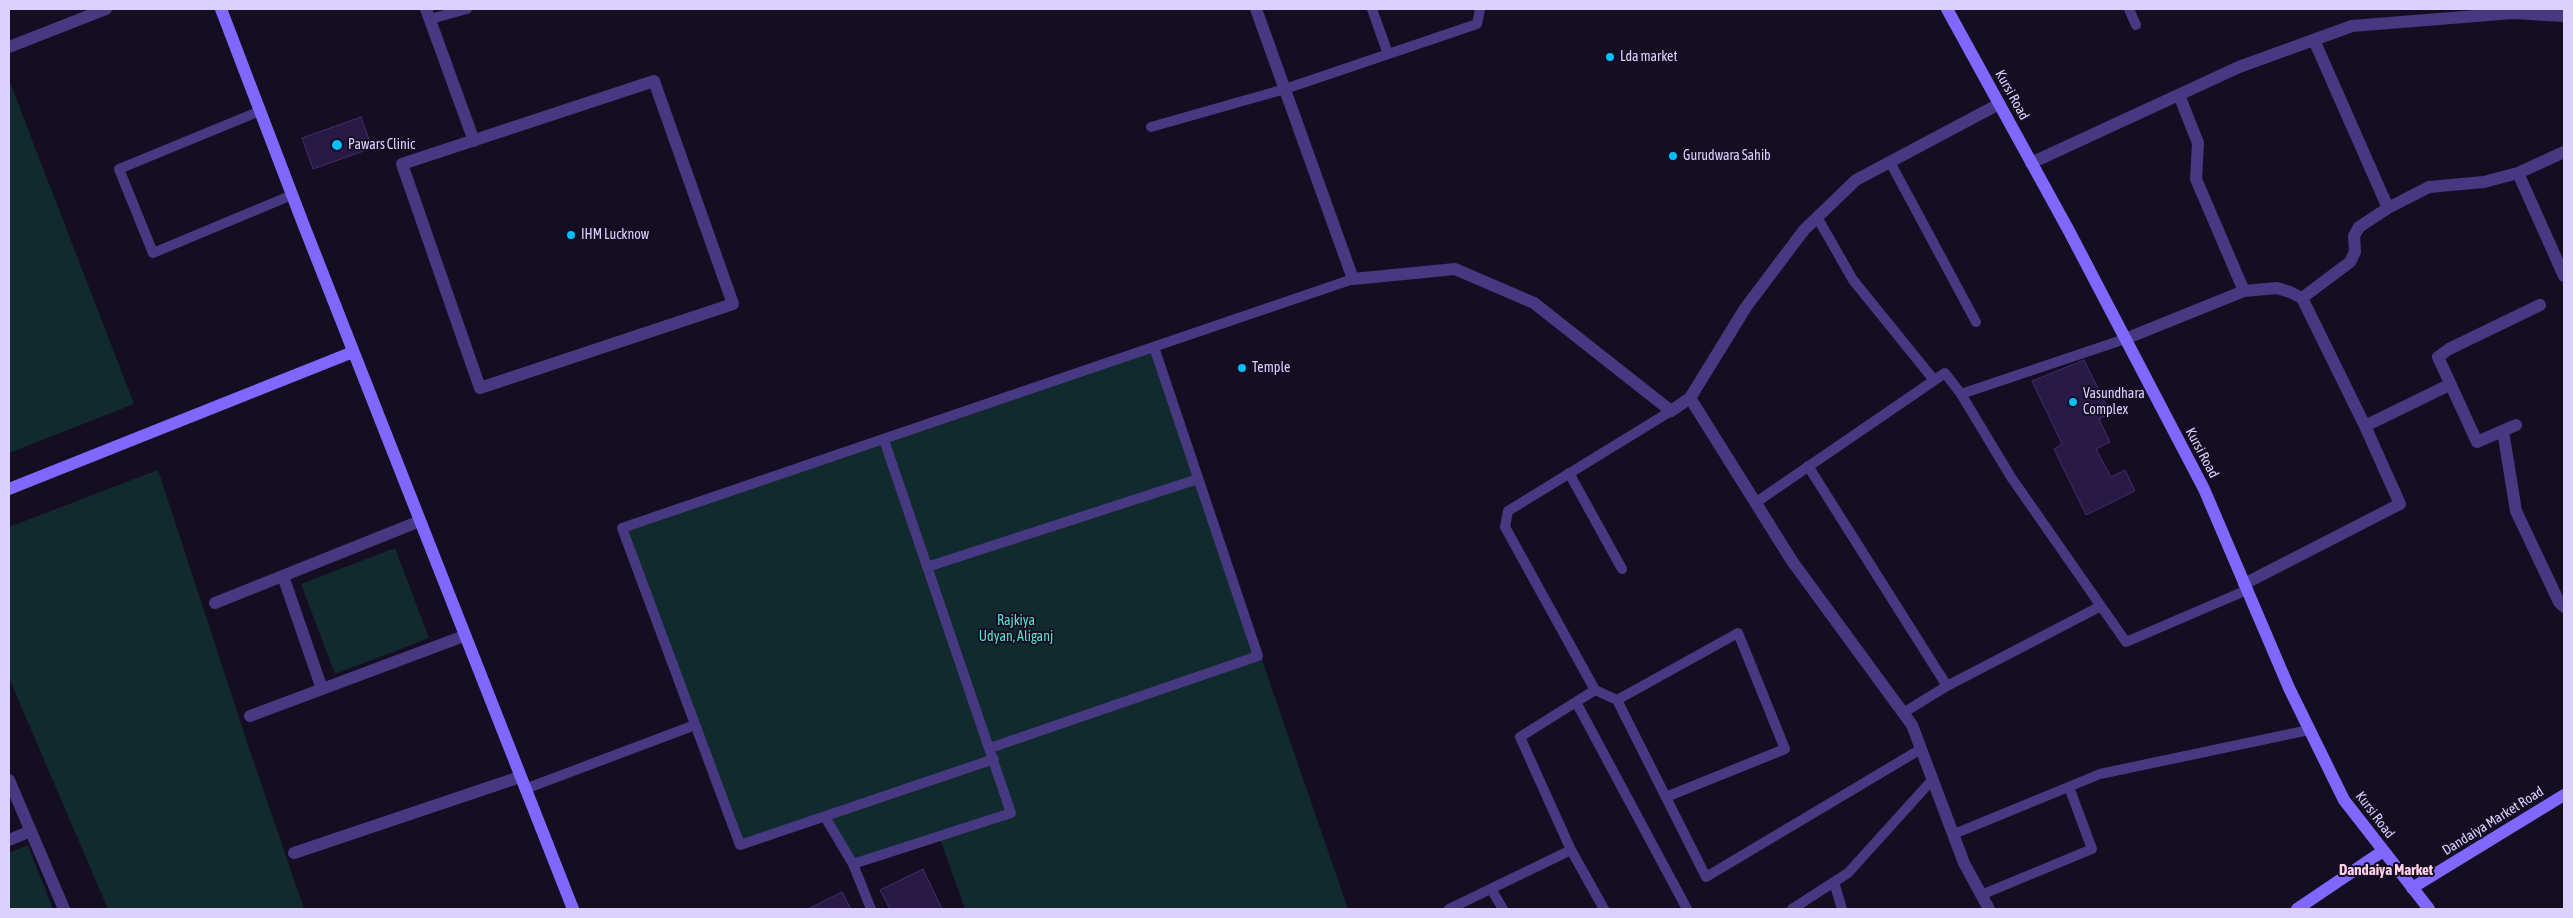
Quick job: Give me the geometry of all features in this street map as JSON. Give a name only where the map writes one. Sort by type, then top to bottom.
[{"type":"street","points":[[9,47],[106,9]]},
{"type":"street","points":[[221,9],[464,636],[573,909]]},
{"type":"street","points":[[1256,9],[1353,279],[1455,270],[1534,303],[1671,411],[1690,398],[1746,308],[1804,230],[1816,217],[1856,180],[1999,104]]},
{"type":"street","name":"Kursi Road","points":[[1947,9],[2031,163],[2204,490],[2289,688],[2344,800],[2429,909]]},
{"type":"street","points":[[2031,163],[2239,67],[2352,26],[2513,11],[2564,16]]},
{"type":"street","points":[[428,14],[474,141]]},
{"type":"street","points":[[2314,40],[2388,208]]},
{"type":"street","points":[[654,81],[733,304],[480,388],[402,164],[474,141],[654,81]]},
{"type":"street","points":[[2179,95],[2198,143],[2196,179],[2244,290]]},
{"type":"street","points":[[2302,298],[2350,262],[2355,252],[2354,236],[2359,227],[2388,208],[2429,187],[2484,182],[2518,173],[2564,152]]},
{"type":"street","points":[[2518,173],[2564,276]]},
{"type":"street","points":[[2125,339],[2244,290],[2277,288],[2302,298],[2365,426],[2400,504],[2246,587]]},
{"type":"street","points":[[2516,425],[2477,442],[2438,360],[2440,354],[2540,304]]},
{"type":"street","points":[[9,489],[353,352]]},
{"type":"street","points":[[2365,426],[2449,385]]},
{"type":"street","points":[[1690,398],[1792,561],[1912,725],[1934,779],[1964,863],[1989,909]]},
{"type":"street","points":[[2504,431],[2516,511],[2558,602],[2564,607]]},
{"type":"street","points":[[215,603],[420,521]]},
{"type":"street","points":[[283,576],[322,689]]},
{"type":"street","points":[[250,716],[464,636]]},
{"type":"street","points":[[294,853],[520,777]]},
{"type":"street","points":[[9,780],[64,909]]},
{"type":"street","name":"Dandaiya Market Road","points":[[2412,888],[2564,795]]},
{"type":"street","points":[[9,840],[31,831]]},
{"type":"street","points":[[2297,909],[2383,851]]},
{"type":"lane","points":[[428,14],[467,9]]},
{"type":"lane","points":[[1372,9],[1388,54]]},
{"type":"lane","points":[[1151,127],[1285,89],[1477,24],[1480,9]]},
{"type":"lane","points":[[2129,9],[2136,25]]},
{"type":"lane","points":[[260,111],[119,170],[153,253],[292,195]]},
{"type":"lane","points":[[1890,162],[1976,322]]},
{"type":"lane","points":[[1816,217],[1853,280],[1934,380]]},
{"type":"lane","points":[[994,759],[740,845],[622,528],[1353,279]]},
{"type":"lane","points":[[1961,394],[2125,339]]},
{"type":"lane","points":[[990,748],[1258,656],[1154,347]]},
{"type":"lane","points":[[1755,503],[1945,373],[1961,394],[2010,477],[2126,642],[2246,587]]},
{"type":"lane","points":[[1671,411],[1508,511],[1506,527],[1596,690],[1617,700],[1706,877],[1922,749]]},
{"type":"lane","points":[[853,864],[1011,813],[884,440]]},
{"type":"lane","points":[[1808,466],[1947,686]]},
{"type":"lane","points":[[1569,473],[1622,570]]},
{"type":"lane","points":[[928,567],[1198,479]]},
{"type":"lane","points":[[1903,713],[1947,686],[2101,606]]},
{"type":"lane","points":[[1617,700],[1738,632],[1785,749],[1666,797]]},
{"type":"lane","points":[[1596,690],[1520,737],[1571,850],[1602,909]]},
{"type":"lane","points":[[1576,702],[1687,909]]},
{"type":"lane","points":[[525,790],[695,725]]},
{"type":"lane","points":[[1954,834],[2100,774],[2309,730]]},
{"type":"lane","points":[[1792,909],[1848,873],[1934,779]]},
{"type":"lane","points":[[1981,895],[2092,849],[2069,787]]},
{"type":"lane","points":[[825,816],[853,864],[871,909]]},
{"type":"lane","points":[[1449,909],[1571,850]]},
{"type":"lane","points":[[1834,882],[1842,909]]},
{"type":"lane","points":[[1491,889],[1503,909]]},
{"type":"green space","points":[[9,80],[134,404],[9,453]]},
{"type":"green space","name":"Rajkiya Udyan, Aliganj","points":[[1154,347],[1348,909],[965,909],[939,836],[853,864],[825,817],[740,845],[622,528]]},
{"type":"green space","points":[[158,470],[304,909],[108,909],[9,678],[9,527]]},
{"type":"green space","points":[[395,548],[429,638],[335,674],[301,584]]},
{"type":"green space","points":[[28,845],[53,909],[9,909],[9,853]]},
{"type":"building","points":[[361,117],[372,148],[313,169],[302,138]]},
{"type":"building","points":[[2084,360],[2110,413],[2099,419],[2110,442],[2096,449],[2111,477],[2125,470],[2135,491],[2086,515],[2054,449],[2062,444],[2032,381]]},
{"type":"building","points":[[923,869],[942,909],[890,909],[880,890]]},
{"type":"building","points":[[842,892],[851,909],[808,909]]},
{"type":"place","name":"Lda market","points":[[1610,57]]},
{"type":"place","name":"Pawars Clinic","points":[[337,145]]},
{"type":"place","name":"Gurudwara Sahib","points":[[1673,156]]},
{"type":"place","name":"IHM Lucknow","points":[[571,235]]},
{"type":"place","name":"Temple","points":[[1242,368]]},
{"type":"place","name":"Vasundhara Complex","points":[[2073,402]]},
{"type":"district","name":"Dandaiya Market","points":[[2386,870]]}]
